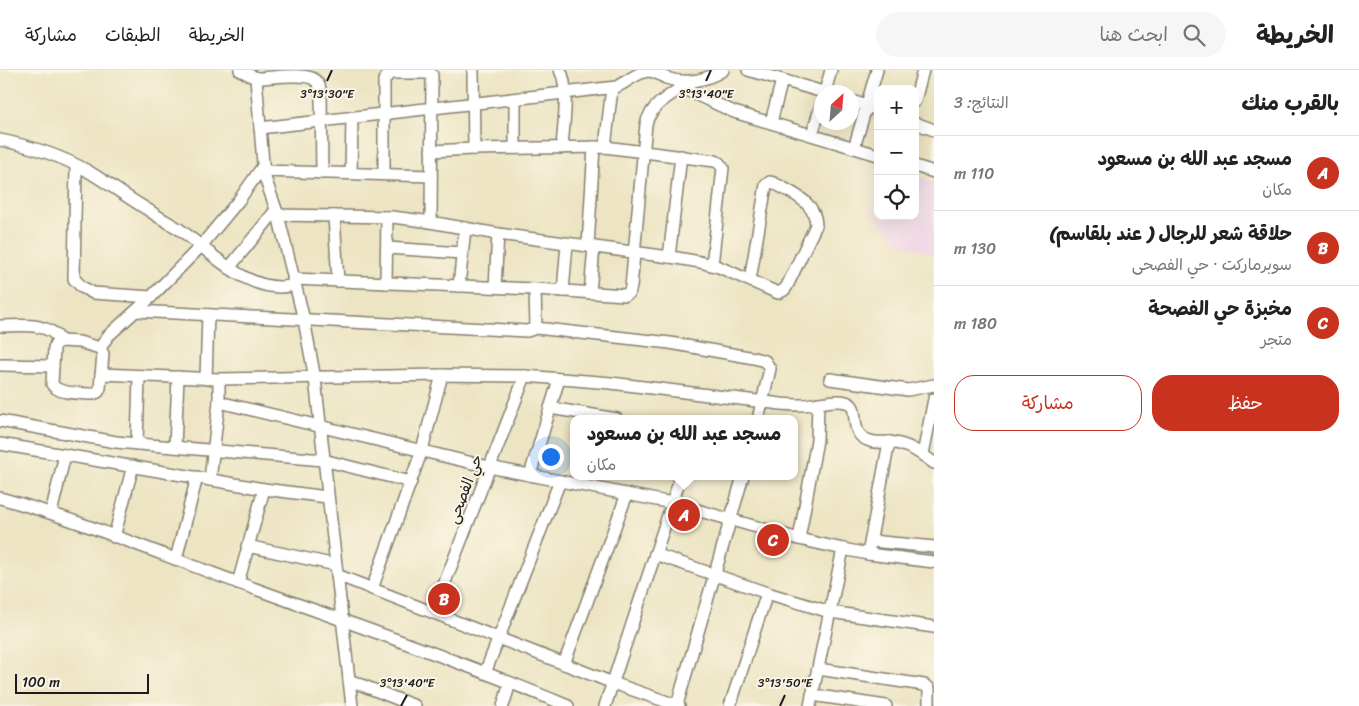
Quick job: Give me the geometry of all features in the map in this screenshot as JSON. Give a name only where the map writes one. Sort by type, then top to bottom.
[{"type":"street","points":[[240,70],[256,78],[306,76],[316,81],[320,86],[322,173]]},
{"type":"street","points":[[472,70],[474,149]]},
{"type":"street","points":[[560,70],[564,93],[562,148]]},
{"type":"street","points":[[0,140],[24,145],[63,158],[120,191],[179,229],[229,268],[258,283],[273,287],[286,287],[294,282],[338,281],[535,289],[621,296],[629,293],[648,116],[658,104],[686,85],[711,78],[723,70]]},
{"type":"street","points":[[748,70],[776,76],[814,89]]},
{"type":"street","points":[[826,85],[831,70]]},
{"type":"street","points":[[854,148],[872,108],[877,70]]},
{"type":"street","points":[[919,87],[924,70]]},
{"type":"street","points":[[260,128],[612,88],[624,84],[647,71],[655,72],[678,81],[718,106],[874,154]]},
{"type":"street","points":[[384,174],[384,80],[390,73],[430,73],[432,75],[431,222]]},
{"type":"street","points":[[771,122],[776,76]]},
{"type":"street","points":[[256,78],[263,169],[277,213],[304,320],[315,379],[352,706]]},
{"type":"street","points":[[590,293],[591,247],[599,147],[612,88]]},
{"type":"street","points":[[515,99],[515,148]]},
{"type":"street","points":[[859,103],[872,108]]},
{"type":"street","points":[[352,118],[352,174]]},
{"type":"street","points":[[919,124],[934,130]]},
{"type":"street","points":[[812,134],[814,128]]},
{"type":"street","points":[[431,152],[474,149],[599,147],[681,156],[719,163],[723,168],[712,265]]},
{"type":"street","points":[[669,257],[681,156]]},
{"type":"street","points":[[76,166],[74,279],[82,287],[93,293],[151,297]]},
{"type":"street","points":[[919,167],[934,172]]},
{"type":"street","points":[[263,169],[322,173],[431,176]]},
{"type":"street","points":[[100,348],[108,336],[151,297],[201,246],[263,169]]},
{"type":"street","points":[[277,213],[387,217],[669,257],[712,265],[778,293],[784,290],[816,226],[815,214],[810,205],[770,182],[766,185],[750,280]]},
{"type":"street","points":[[229,268],[277,213]]},
{"type":"street","points":[[334,216],[338,281]]},
{"type":"street","points":[[386,283],[387,217]]},
{"type":"street","points":[[459,286],[465,228]]},
{"type":"street","points":[[495,287],[498,234]]},
{"type":"street","points":[[563,291],[567,244]]},
{"type":"street","points":[[387,248],[462,252]]},
{"type":"street","points":[[535,289],[536,328]]},
{"type":"street","points":[[136,311],[528,331],[536,328],[670,343],[766,361],[770,369],[759,415]]},
{"type":"street","points":[[206,379],[208,315]]},
{"type":"street","points":[[0,326],[49,329],[61,341]]},
{"type":"street","points":[[61,341],[79,342],[100,348],[103,354],[98,392],[93,394],[54,388],[52,384],[54,348],[61,341]]},
{"type":"street","points":[[0,365],[53,366]]},
{"type":"street","points":[[101,374],[206,379],[315,379],[442,375],[525,376],[611,383],[799,406],[825,401],[846,402],[852,404],[854,408],[856,429],[862,436],[870,441],[902,444],[914,448],[934,463]]},
{"type":"street","points":[[372,589],[422,450],[442,375]]},
{"type":"street","points":[[137,444],[139,376]]},
{"type":"street","name":"حي الفصحى","points":[[433,613],[525,376]]},
{"type":"street","points":[[175,447],[178,377]]},
{"type":"street","points":[[530,475],[559,378]]},
{"type":"street","points":[[210,480],[220,379]]},
{"type":"street","points":[[830,379],[908,390],[934,385]]},
{"type":"street","points":[[923,454],[934,398]]},
{"type":"street","points":[[219,402],[489,467],[560,481],[576,480],[627,494],[672,503],[730,521],[842,549],[934,562]]},
{"type":"street","points":[[799,539],[818,440],[818,403]]},
{"type":"street","points":[[550,408],[592,415]]},
{"type":"street","points":[[0,421],[79,436],[137,444],[323,460],[411,482]]},
{"type":"street","points":[[868,554],[889,442]]},
{"type":"street","points":[[0,444],[264,489],[327,497]]},
{"type":"street","points":[[51,512],[65,455]]},
{"type":"street","points":[[114,537],[133,466]]},
{"type":"street","points":[[176,559],[197,477]]},
{"type":"street","points":[[605,706],[680,480]]},
{"type":"street","points":[[247,546],[336,570],[372,589],[613,683],[678,706],[742,480]]},
{"type":"street","points":[[485,673],[560,481]]},
{"type":"street","points":[[238,583],[264,489]]},
{"type":"street","points":[[564,664],[627,494]]},
{"type":"street","points":[[0,498],[51,512],[114,537],[485,673],[562,705]]},
{"type":"street","points":[[871,541],[934,547]]},
{"type":"street","points":[[842,549],[811,701],[886,706]]},
{"type":"street","points":[[655,554],[767,593],[830,612],[934,628]]},
{"type":"street","points":[[730,706],[767,593]]},
{"type":"street","points":[[818,669],[924,684],[929,688],[929,706]]},
{"type":"street","points":[[349,680],[415,706]]},
{"type":"street","points":[[503,706],[510,683]]},
{"type":"shaded area","points":[[919,177],[934,183],[934,255],[899,243],[879,220],[919,220]]},
{"type":"shaded area","points":[[874,200],[874,215],[870,210]]},
{"type":"place","name":"مسجد عبد الله بن مسعود","points":[[684,515]]},
{"type":"place","name":"مخبزة حي الفصحة","points":[[773,540]]},
{"type":"place","name":"حلاقة شعر للرجال ( عند بلقاسم)","points":[[444,599]]}]
